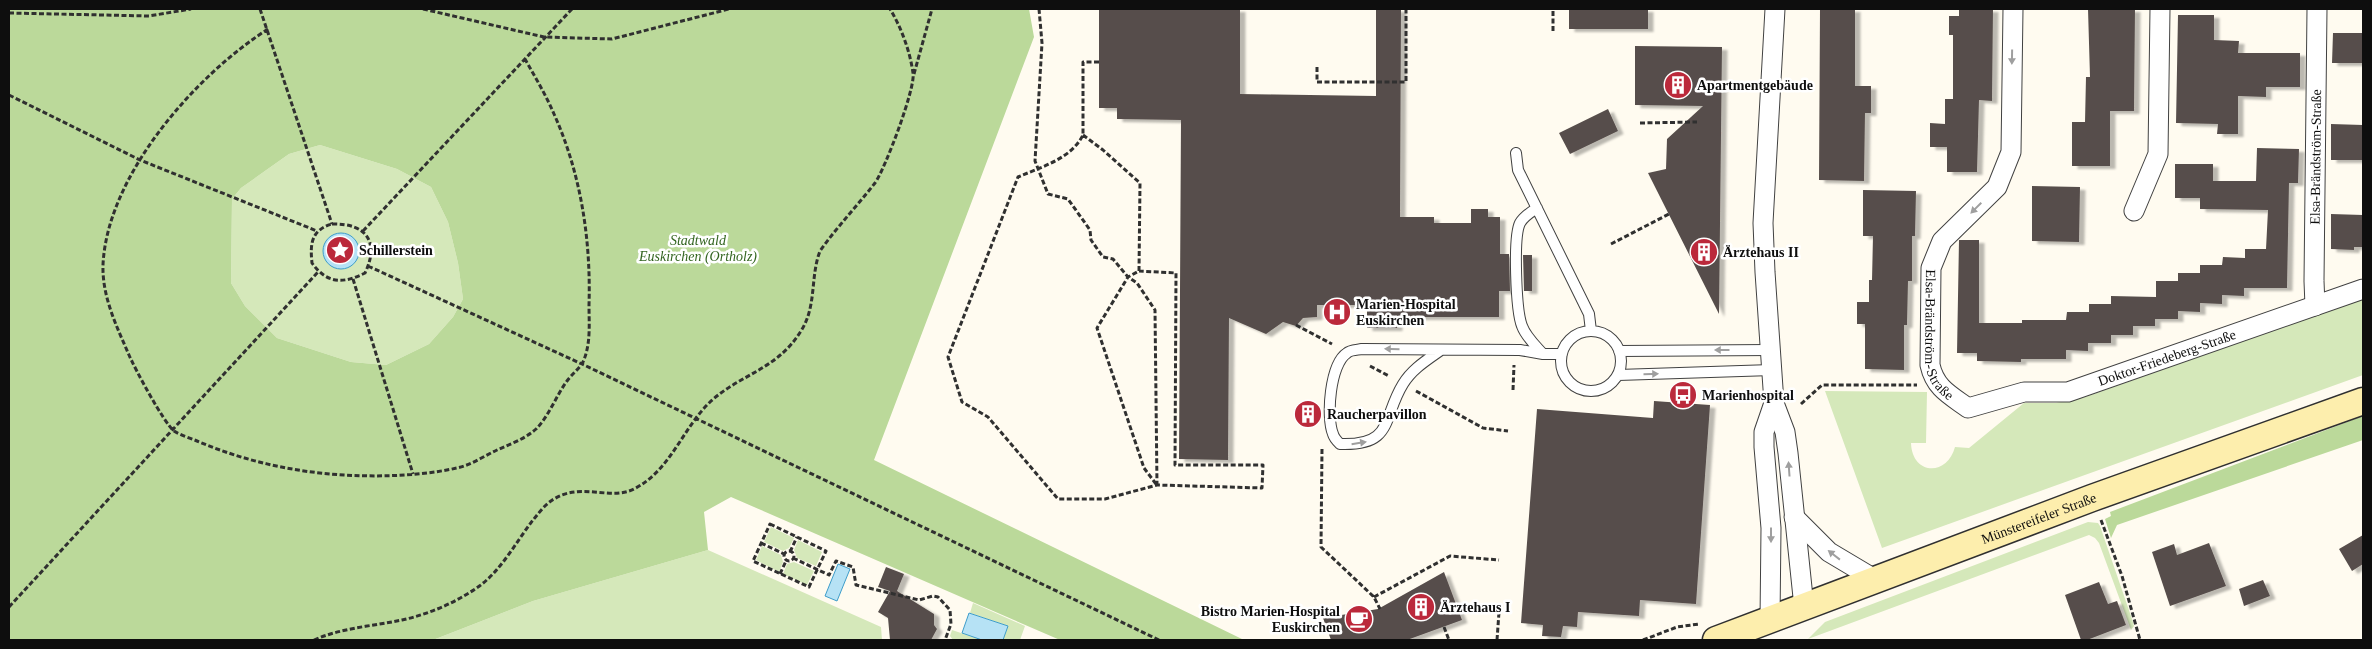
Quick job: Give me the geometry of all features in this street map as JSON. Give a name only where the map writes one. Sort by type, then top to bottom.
[{"type":"street","points":[[1775,9],[1764,222],[1765,272],[1774,403],[1785,432],[1804,607]]},
{"type":"street","name":"Elsa-Brändström-Straße","points":[[1968,408],[1938,385],[1933,378],[1930,365],[1931,268],[1942,241],[1998,186],[2011,152],[2013,9]]},
{"type":"street","points":[[2134,211],[2158,154],[2160,9]]},
{"type":"street","name":"Elsa-Brändström-Straße","points":[[2316,306],[2314,271],[2317,9]]},
{"type":"street","name":"Doktor-Friedeberg-Straße","points":[[1968,408],[2024,392],[2054,393],[2080,388],[2363,289]]},
{"type":"street","name":"Münstereifeler Straße","points":[[1716,640],[2092,498],[2363,400]]},
{"type":"street","points":[[1770,620],[1771,528],[1764,465],[1764,440],[1774,403]]},
{"type":"street","points":[[1794,517],[1829,552],[1876,580]]},
{"type":"lane","points":[[1516,153],[1518,170],[1582,296],[1589,314],[1591,331]]},
{"type":"lane","points":[[1537,208],[1526,215],[1520,224],[1517,291],[1519,315],[1523,328],[1543,354]]},
{"type":"lane","points":[[1591,331],[1608,337],[1619,351],[1621,363],[1618,375],[1611,384],[1600,390],[1582,390],[1571,384],[1563,374],[1562,354],[1572,338],[1591,331]]},
{"type":"lane","points":[[1441,350],[1413,371],[1403,384],[1385,427],[1378,435],[1361,443],[1340,444],[1333,435],[1331,395],[1333,378],[1338,364],[1347,352],[1362,349],[1514,350],[1543,354],[1562,354]]},
{"type":"lane","points":[[1619,351],[1771,350]]},
{"type":"lane","points":[[1618,375],[1772,370]]},
{"type":"path","points":[[9,13],[149,16],[191,9]]},
{"type":"path","points":[[260,9],[332,224]]},
{"type":"path","points":[[423,9],[544,38],[612,39],[729,9]]},
{"type":"path","points":[[363,231],[572,9]]},
{"type":"path","points":[[890,9],[905,41],[914,75]]},
{"type":"path","points":[[314,640],[343,631],[412,617],[462,597],[479,586],[495,571],[551,500],[574,491],[620,493],[633,490],[664,466],[694,418],[731,385],[772,363],[801,332],[812,307],[816,261],[820,251],[875,182],[886,164],[914,75],[932,9]]},
{"type":"path","points":[[1040,9],[1042,43],[1035,161],[1048,194],[1068,199],[1090,230],[1091,240],[1103,257],[1113,259],[1128,277],[1137,283],[1155,310],[1157,485]]},
{"type":"path","points":[[1318,67],[1318,82],[1406,82],[1406,9]]},
{"type":"path","points":[[1553,9],[1553,31]]},
{"type":"path","points":[[268,29],[235,53],[195,90],[158,133],[140,160],[124,190],[110,223],[103,268],[105,295],[136,372],[173,430],[240,458],[279,467],[330,474],[368,476],[413,474],[460,468],[517,442],[536,428],[568,380],[582,364],[588,344],[590,282],[580,192],[570,154],[554,113],[525,59]]},
{"type":"path","points":[[1099,62],[1084,62],[1083,135],[1068,154],[1018,177],[948,357],[962,402],[988,417],[1058,499],[1105,499],[1157,485],[1262,488],[1263,465],[1175,465],[1176,272],[1139,271],[1128,277],[1097,328],[1144,468],[1157,485]]},
{"type":"path","points":[[9,95],[140,160],[317,231]]},
{"type":"path","points":[[1640,123],[1697,122]]},
{"type":"path","points":[[1083,135],[1140,183],[1139,271]]},
{"type":"path","points":[[1611,244],[1668,214]]},
{"type":"path","points":[[332,224],[344,224],[363,231],[368,238],[372,248],[372,257],[365,273],[353,279],[332,280],[318,272],[312,263],[312,239],[317,231],[332,224]]},
{"type":"path","points":[[368,266],[582,364],[1159,640]]},
{"type":"path","points":[[9,607],[318,272]]},
{"type":"path","points":[[353,279],[413,474]]},
{"type":"path","points":[[1513,390],[1514,350]]},
{"type":"path","points":[[1801,404],[1822,385],[1938,385]]},
{"type":"path","points":[[1322,441],[1321,547],[1374,597],[1380,609]]},
{"type":"path","points":[[2092,498],[2122,576],[2140,640]]},
{"type":"path","points":[[770,524],[797,537],[826,551],[809,587],[753,561],[770,524]]},
{"type":"path","points":[[761,543],[784,554],[790,552],[797,537]]},
{"type":"path","points":[[790,552],[794,555],[793,558]]},
{"type":"path","points":[[780,574],[786,561],[784,554]]},
{"type":"path","points":[[1374,597],[1450,556],[1499,560]]},
{"type":"path","points":[[786,561],[793,558],[829,575],[836,561],[839,561],[853,567],[856,585],[919,600],[933,596],[938,598],[950,610],[951,624],[947,639]]},
{"type":"path","points":[[1497,640],[1500,612]]},
{"type":"path","points":[[1444,627],[1448,640]]},
{"type":"green space","name":"Stadtwald Euskirchen (Ortholz)","points":[[9,9],[1029,9],[1034,37],[874,460],[1244,640],[1060,640],[731,497],[704,512],[708,550],[533,601],[433,640],[9,640]],"holes":[[[320,145],[397,169],[431,187],[448,222],[458,263],[463,299],[453,317],[429,344],[386,365],[351,362],[277,338],[245,306],[231,283],[232,199],[241,188],[289,154]]]},
{"type":"green space","points":[[320,145],[397,169],[431,187],[448,222],[458,263],[463,299],[453,317],[429,344],[386,365],[351,362],[277,338],[245,306],[231,283],[232,199],[241,188],[289,154]]},
{"type":"green space","points":[[2363,299],[2363,375],[1882,548],[1825,391],[1927,392],[1926,443],[1911,443],[1913,454],[1917,461],[1923,466],[1930,468],[1938,467],[1945,464],[1951,457],[1955,447],[1969,448],[2024,403],[2056,403],[2085,397]]},
{"type":"green space","points":[[2363,416],[2363,440],[2117,525],[2111,538],[2105,519],[2111,516],[2110,512]]},
{"type":"green space","points":[[2088,522],[2098,523],[2100,526],[2132,619],[2134,626],[2131,630],[2099,543],[2089,535],[1808,639],[1825,622]]},
{"type":"green space","points":[[771,527],[794,538],[789,548],[783,551],[764,542]]},
{"type":"green space","points":[[798,540],[822,552],[816,566],[797,558],[794,550]]},
{"type":"green space","points":[[762,546],[781,555],[783,562],[779,572],[756,560]]},
{"type":"green space","points":[[708,550],[881,627],[882,640],[433,640],[533,601]]},
{"type":"green space","points":[[794,562],[814,571],[807,585],[783,574],[787,564]]},
{"type":"green space","points":[[973,603],[1025,626],[1020,640],[1003,640],[1008,626],[970,613]]},
{"type":"green space","points":[[952,630],[982,640],[953,640],[950,636]]},
{"type":"water","points":[[341,233],[348,234],[354,238],[358,244],[358,258],[354,264],[348,268],[341,269],[334,268],[328,264],[324,258],[323,251],[324,244],[328,238],[334,234]]},
{"type":"water","points":[[838,564],[850,569],[837,601],[825,596]]},
{"type":"water","points":[[969,613],[1008,626],[1003,640],[982,640],[962,633]]},
{"type":"building","points":[[1099,9],[1240,9],[1240,94],[1376,96],[1376,9],[1401,9],[1400,217],[1434,217],[1434,223],[1471,223],[1471,209],[1488,209],[1488,217],[1500,217],[1500,254],[1509,254],[1510,291],[1499,291],[1499,317],[1397,317],[1397,328],[1367,328],[1367,305],[1317,305],[1317,317],[1303,318],[1296,326],[1283,322],[1266,334],[1229,318],[1228,460],[1179,459],[1181,120],[1117,119],[1117,108],[1099,108]]},
{"type":"building","points":[[1569,9],[1648,9],[1648,29],[1569,29]]},
{"type":"building","points":[[1820,9],[1855,9],[1855,86],[1871,86],[1871,113],[1865,113],[1864,181],[1819,180]]},
{"type":"building","points":[[1959,9],[1993,9],[1992,101],[1979,100],[1977,172],[1947,172],[1947,147],[1930,147],[1930,123],[1945,124],[1945,99],[1953,99],[1953,35],[1949,35],[1949,16],[1959,16]]},
{"type":"building","points":[[2088,9],[2135,9],[2134,111],[2110,111],[2110,166],[2072,166],[2072,122],[2085,122],[2086,77],[2090,77]]},
{"type":"building","points":[[2178,15],[2214,15],[2214,40],[2239,41],[2238,53],[2300,53],[2300,87],[2266,87],[2266,97],[2238,96],[2238,134],[2217,134],[2218,124],[2176,123]]},
{"type":"building","points":[[2333,33],[2363,33],[2363,63],[2332,63]]},
{"type":"building","points":[[1635,46],[1722,47],[1719,314],[1648,173],[1666,169],[1667,139],[1703,106],[1635,105]]},
{"type":"building","points":[[1608,109],[1618,131],[1570,154],[1559,133]]},
{"type":"building","points":[[2331,124],[2363,125],[2363,160],[2331,160]]},
{"type":"building","points":[[2257,148],[2299,149],[2298,183],[2289,183],[2287,288],[2244,288],[2244,296],[2222,295],[2222,304],[2200,303],[2200,312],[2178,311],[2178,319],[2155,319],[2155,326],[2133,326],[2133,335],[2111,335],[2111,343],[2088,343],[2088,351],[2066,350],[2066,359],[2021,359],[2021,362],[1977,361],[1977,353],[1957,353],[1959,240],[1979,240],[1979,323],[2022,323],[2022,320],[2066,320],[2067,312],[2089,312],[2089,304],[2111,304],[2111,296],[2156,297],[2156,281],[2178,281],[2178,273],[2200,273],[2200,265],[2222,265],[2223,257],[2245,258],[2245,249],[2266,249],[2268,210],[2200,209],[2200,198],[2175,198],[2175,164],[2213,164],[2213,181],[2256,181]]},
{"type":"building","points":[[2032,186],[2080,187],[2079,242],[2032,241]]},
{"type":"building","points":[[1863,190],[1916,191],[1915,236],[1912,236],[1912,281],[1908,281],[1907,325],[1904,325],[1904,370],[1865,369],[1865,324],[1857,324],[1857,302],[1869,302],[1869,280],[1872,280],[1873,236],[1863,236]]},
{"type":"building","points":[[2331,214],[2363,215],[2363,247],[2354,247],[2354,250],[2331,249]]},
{"type":"building","points":[[1523,255],[1532,255],[1532,291],[1524,291]]},
{"type":"building","points":[[1654,401],[1710,405],[1696,604],[1640,600],[1639,616],[1578,612],[1577,627],[1563,626],[1561,637],[1542,636],[1543,625],[1521,623],[1537,409],[1653,418]]},
{"type":"building","points":[[2363,535],[2363,564],[2352,571],[2339,549]]},
{"type":"building","points":[[2209,543],[2226,586],[2170,606],[2152,552],[2174,544],[2177,555]]},
{"type":"building","points":[[886,567],[904,574],[897,591],[934,614],[934,625],[937,629],[931,640],[890,640],[888,618],[878,612],[890,591],[878,587]]},
{"type":"building","name":"Ärztehaus I","points":[[1444,572],[1462,620],[1407,640],[1331,640],[1323,618],[1378,609]]},
{"type":"building","points":[[2263,580],[2270,596],[2244,606],[2239,589]]},
{"type":"building","points":[[2099,582],[2108,604],[2117,601],[2126,625],[2087,640],[2081,640],[2065,595]]},
{"type":"place","name":"Apartmentgebäude","points":[[1678,85]]},
{"type":"place","name":"Schillerstein","points":[[340,250]]},
{"type":"place","name":"Ärztehaus II","points":[[1704,252]]},
{"type":"place","name":"Marien-Hospital Euskirchen","points":[[1337,312]]},
{"type":"place","name":"Marienhospital","points":[[1683,395]]},
{"type":"place","name":"Raucherpavillon","points":[[1308,414]]},
{"type":"place","name":"Ärztehaus I","points":[[1421,607]]},
{"type":"place","name":"Bistro Marien-Hospital Euskirchen","points":[[1359,619]]}]
